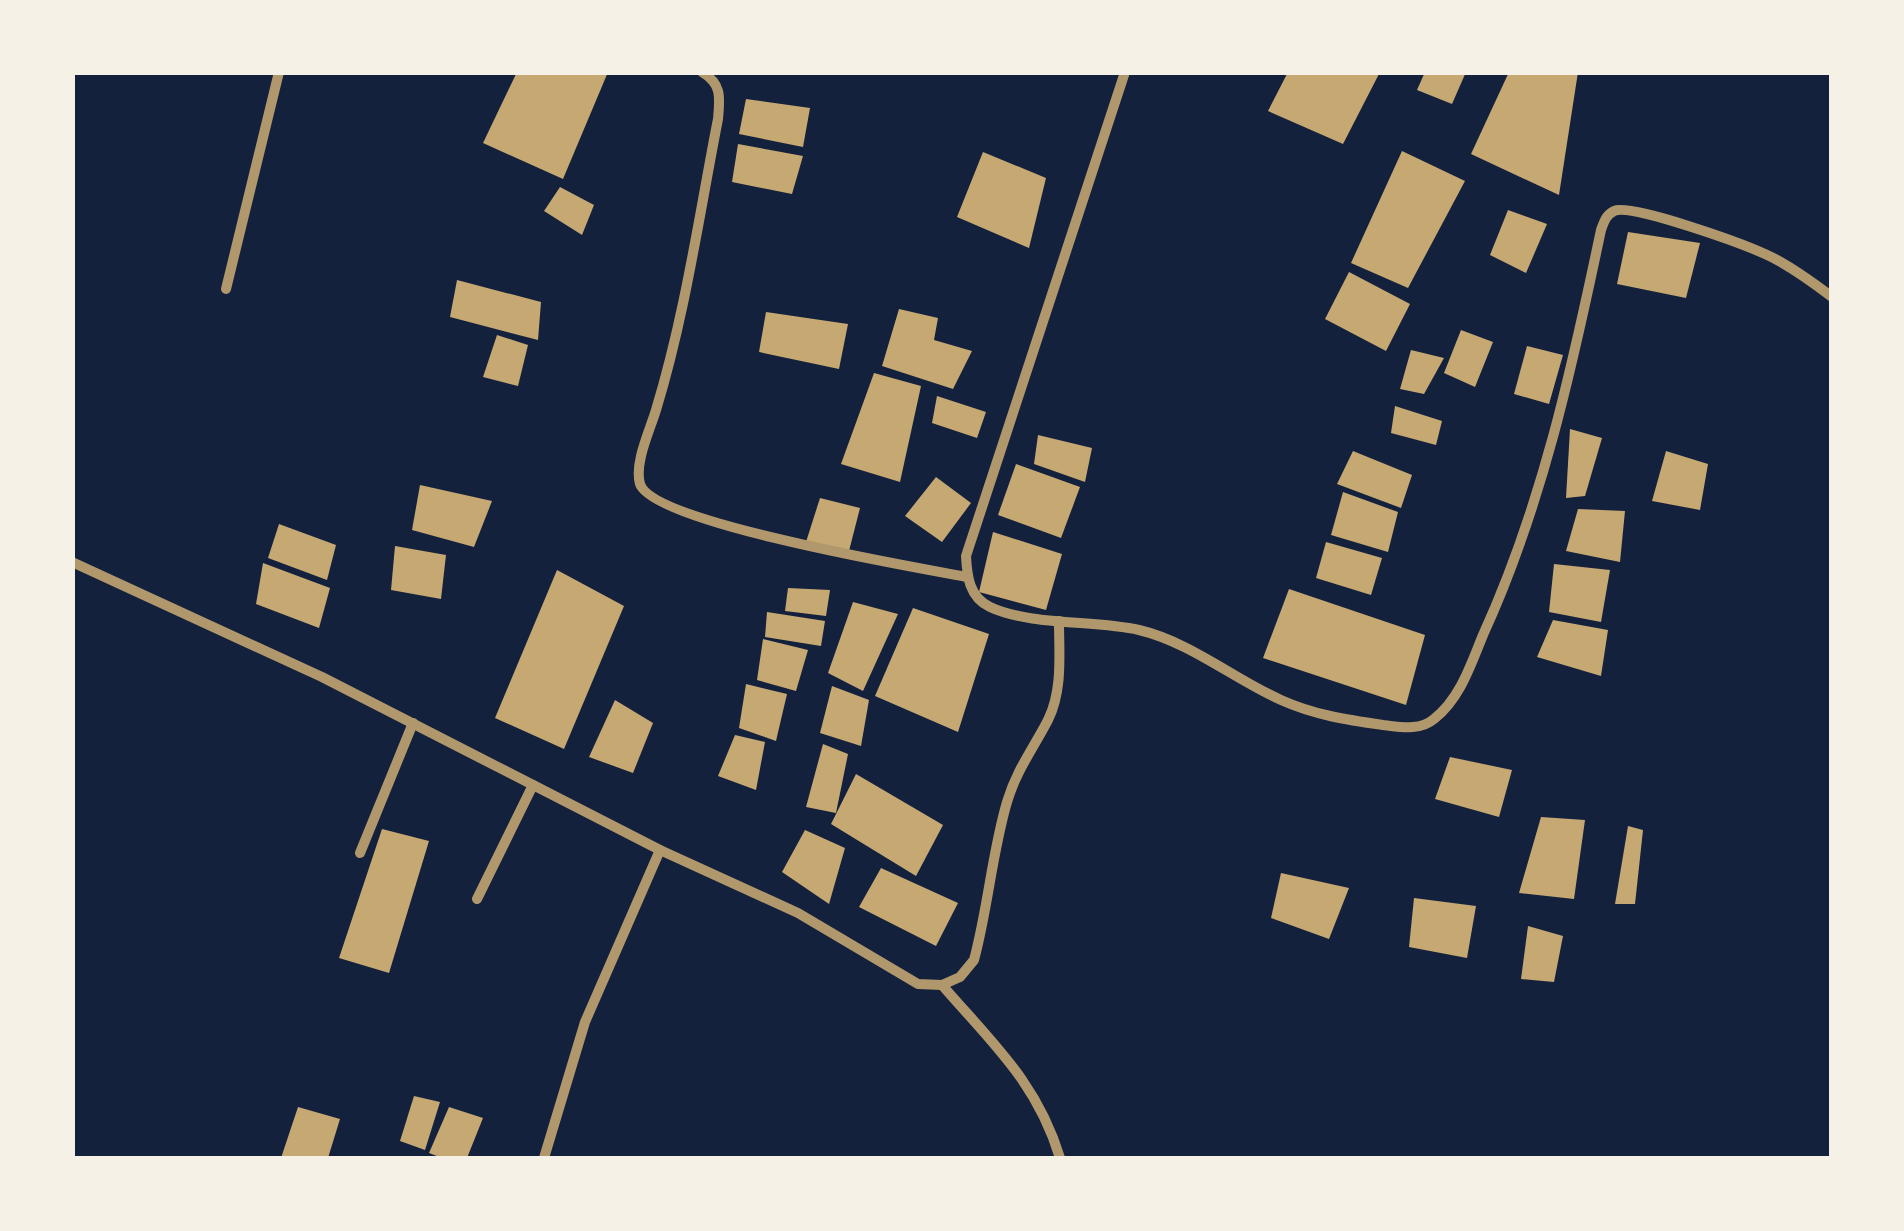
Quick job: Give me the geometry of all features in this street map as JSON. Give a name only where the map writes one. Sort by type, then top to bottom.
[{"type":"street","points":[[226,288],[279,72]]},
{"type":"street","points":[[702,72],[716,82],[720,95],[718,118],[662,392],[640,466],[640,485],[650,497],[714,522],[842,554],[967,577]]},
{"type":"street","points":[[1125,72],[966,556],[967,577],[976,598],[992,608],[1139,630],[1311,712],[1408,728],[1430,723],[1446,709],[1461,685],[1506,585],[1552,447],[1606,217],[1626,208],[1750,248],[1780,262],[1832,296]]},
{"type":"street","points":[[72,562],[322,677],[660,850],[798,912],[918,984],[942,985],[960,978],[974,960],[1010,790],[1028,750],[1049,718],[1054,700],[1060,673],[1059,621]]},
{"type":"street","points":[[360,854],[412,723]]},
{"type":"street","points":[[477,899],[533,785]]},
{"type":"street","points":[[544,1158],[585,1022],[660,850]]},
{"type":"street","points":[[942,985],[1026,1081],[1050,1127],[1060,1158]]},
{"type":"building","points":[[517,72],[608,72],[563,179],[483,143]]},
{"type":"building","points":[[1288,72],[1380,72],[1343,144],[1268,111]]},
{"type":"building","points":[[1425,72],[1466,72],[1452,104],[1417,90]]},
{"type":"building","points":[[1509,72],[1578,72],[1559,195],[1471,154]]},
{"type":"building","points":[[746,99],[810,108],[803,147],[739,134]]},
{"type":"building","points":[[738,144],[803,156],[792,194],[732,182]]},
{"type":"building","points":[[1402,151],[1465,181],[1408,288],[1351,263]]},
{"type":"building","points":[[983,152],[1046,178],[1029,248],[957,217]]},
{"type":"building","points":[[560,187],[594,205],[582,235],[544,211]]},
{"type":"building","points":[[1508,210],[1547,224],[1526,273],[1490,255]]},
{"type":"building","points":[[1628,232],[1700,243],[1686,298],[1617,284]]},
{"type":"building","points":[[1349,272],[1410,304],[1386,351],[1325,319]]},
{"type":"building","points":[[457,280],[541,302],[538,340],[450,317]]},
{"type":"building","points":[[899,309],[938,318],[934,340],[972,351],[953,389],[882,366]]},
{"type":"building","points":[[766,312],[848,324],[839,369],[759,352]]},
{"type":"building","points":[[1461,330],[1493,342],[1475,387],[1444,373]]},
{"type":"building","points":[[497,335],[528,345],[518,386],[483,377]]},
{"type":"building","points":[[1527,346],[1563,355],[1549,404],[1514,394]]},
{"type":"building","points":[[1411,350],[1444,358],[1424,394],[1400,389]]},
{"type":"building","points":[[874,373],[921,386],[900,482],[841,464]]},
{"type":"building","points":[[937,396],[986,412],[977,438],[932,423]]},
{"type":"building","points":[[1395,406],[1442,421],[1436,445],[1391,433]]},
{"type":"building","points":[[1570,429],[1602,438],[1585,496],[1566,498]]},
{"type":"building","points":[[1038,435],[1092,448],[1085,482],[1034,464]]},
{"type":"building","points":[[1353,451],[1412,475],[1401,508],[1337,484]]},
{"type":"building","points":[[1666,451],[1708,464],[1700,510],[1652,501]]},
{"type":"building","points":[[1016,464],[1080,487],[1061,538],[998,515]]},
{"type":"building","points":[[936,477],[971,503],[942,542],[905,516]]},
{"type":"building","points":[[420,485],[492,501],[474,547],[412,530]]},
{"type":"building","points":[[1343,492],[1398,512],[1388,552],[1331,535]]},
{"type":"building","points":[[820,498],[860,508],[849,551],[806,542]]},
{"type":"building","points":[[1578,509],[1625,511],[1620,562],[1566,551]]},
{"type":"building","points":[[279,524],[336,545],[327,580],[268,558]]},
{"type":"building","points":[[993,532],[1062,554],[1046,610],[979,592]]},
{"type":"building","points":[[1326,542],[1382,558],[1371,595],[1316,578]]},
{"type":"building","points":[[395,546],[446,555],[441,599],[391,590]]},
{"type":"building","points":[[263,563],[330,588],[319,628],[256,604]]},
{"type":"building","points":[[1554,564],[1610,570],[1601,622],[1549,612]]},
{"type":"building","points":[[557,570],[624,606],[564,749],[495,718]]},
{"type":"building","points":[[788,588],[830,590],[826,616],[785,611]]},
{"type":"building","points":[[1289,589],[1425,635],[1406,705],[1263,658]]},
{"type":"building","points":[[853,602],[898,614],[863,691],[828,673]]},
{"type":"building","points":[[913,608],[989,634],[958,732],[875,696]]},
{"type":"building","points":[[767,612],[825,621],[821,646],[765,637]]},
{"type":"building","points":[[1553,620],[1608,630],[1601,676],[1537,657]]},
{"type":"building","points":[[763,639],[808,650],[796,691],[757,680]]},
{"type":"building","points":[[746,684],[787,694],[776,741],[739,728]]},
{"type":"building","points":[[832,686],[869,700],[861,746],[820,733]]},
{"type":"building","points":[[615,700],[653,723],[633,773],[589,757]]},
{"type":"building","points":[[735,735],[765,742],[756,790],[718,776]]},
{"type":"building","points":[[823,744],[848,754],[836,813],[806,807]]},
{"type":"building","points":[[1450,757],[1512,770],[1499,817],[1435,799]]},
{"type":"building","points":[[856,774],[943,825],[916,876],[831,824]]},
{"type":"building","points":[[1541,817],[1585,820],[1574,899],[1519,893]]},
{"type":"building","points":[[1628,826],[1643,830],[1635,904],[1615,904]]},
{"type":"building","points":[[382,829],[429,841],[389,973],[339,958]]},
{"type":"building","points":[[805,830],[845,848],[829,904],[782,872]]},
{"type":"building","points":[[881,868],[958,903],[936,946],[859,907]]},
{"type":"building","points":[[1281,873],[1349,888],[1329,939],[1271,918]]},
{"type":"building","points":[[1414,898],[1476,906],[1467,958],[1409,947]]},
{"type":"building","points":[[1528,926],[1563,936],[1554,982],[1521,979]]},
{"type":"building","points":[[414,1096],[440,1102],[425,1150],[400,1141]]},
{"type":"building","points":[[298,1107],[340,1119],[328,1158],[281,1158]]},
{"type":"building","points":[[449,1107],[483,1118],[467,1158],[442,1158],[429,1153]]}]
